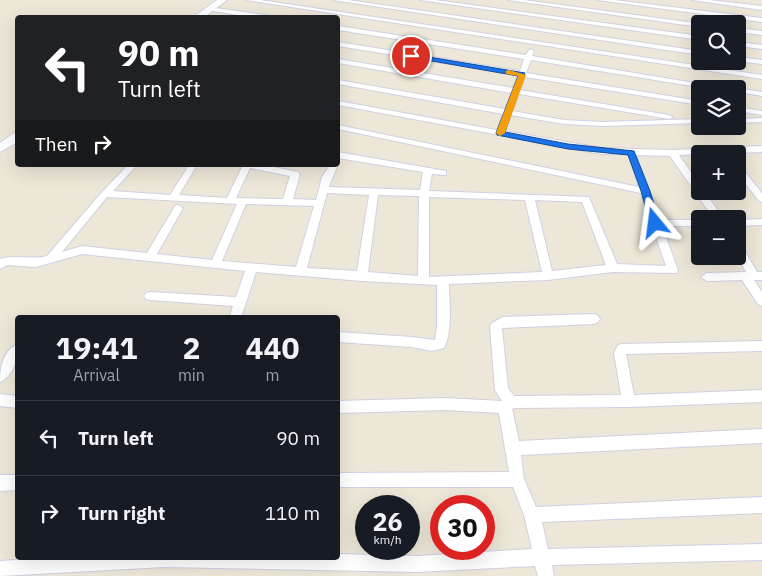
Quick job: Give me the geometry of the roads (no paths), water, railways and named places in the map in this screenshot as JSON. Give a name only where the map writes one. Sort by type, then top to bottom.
[{"type":"main road","points":[[201,15],[223,0]]},
{"type":"main road","points":[[0,148],[15,138]]},
{"type":"street","points":[[248,0],[762,77]]},
{"type":"street","points":[[325,15],[339,0],[691,52]]},
{"type":"street","points":[[422,0],[691,37]]},
{"type":"street","points":[[510,0],[550,3],[691,24]]},
{"type":"street","points":[[600,0],[762,20]]},
{"type":"street","points":[[695,0],[762,8],[760,0]]},
{"type":"street","points":[[500,133],[550,3]]},
{"type":"street","points":[[210,9],[251,15]]},
{"type":"street","points":[[340,28],[691,83]]},
{"type":"street","points":[[746,31],[762,33]]},
{"type":"street","points":[[340,44],[691,102]]},
{"type":"street","points":[[746,45],[762,47]]},
{"type":"street","points":[[746,59],[762,62]]},
{"type":"street","points":[[340,61],[691,120]]},
{"type":"street","points":[[340,82],[564,122],[603,124],[691,121]]},
{"type":"street","points":[[746,91],[762,94]]},
{"type":"street","points":[[340,103],[568,146],[631,152],[691,153]]},
{"type":"street","points":[[746,110],[762,113]]},
{"type":"street","points":[[746,121],[762,120]]},
{"type":"street","points":[[340,127],[646,191]]},
{"type":"street","points":[[746,150],[762,149]]},
{"type":"street","points":[[0,264],[4,261],[26,264],[82,250],[252,268],[442,281],[548,276],[613,268],[673,270],[631,152]]},
{"type":"street","points":[[673,153],[713,210]]},
{"type":"street","points":[[340,156],[443,173]]},
{"type":"street","points":[[50,259],[105,194],[131,167]]},
{"type":"street","points":[[174,198],[193,167]]},
{"type":"street","points":[[230,201],[248,167]]},
{"type":"street","points":[[259,167],[295,174],[286,202]]},
{"type":"street","points":[[300,272],[318,203],[327,177],[333,167]]},
{"type":"street","points":[[422,280],[424,195],[428,170]]},
{"type":"street","points":[[746,179],[762,199]]},
{"type":"street","points":[[323,190],[424,195],[586,199],[613,268]]},
{"type":"street","points":[[362,277],[374,192]]},
{"type":"street","points":[[105,194],[230,201],[318,203]]},
{"type":"street","points":[[529,197],[548,276]]},
{"type":"street","points":[[215,264],[243,201]]},
{"type":"street","points":[[150,257],[178,208]]},
{"type":"street","points":[[746,222],[762,222]]},
{"type":"street","points":[[655,223],[691,223]]},
{"type":"street","points":[[746,262],[754,276],[762,302]]},
{"type":"street","points":[[236,315],[252,268]]},
{"type":"street","points":[[707,277],[754,276]]},
{"type":"street","points":[[340,337],[412,342],[432,346],[440,344],[443,327],[442,281]]},
{"type":"street","points":[[150,296],[240,302]]},
{"type":"street","points":[[546,576],[532,515],[517,479],[508,405],[502,390],[496,326],[503,322],[594,319]]},
{"type":"street","points":[[629,401],[620,353],[622,349],[762,346]]},
{"type":"street","points":[[0,376],[15,354]]},
{"type":"street","points":[[340,407],[445,404],[508,405],[762,396]]},
{"type":"street","points":[[0,400],[15,402]]},
{"type":"street","points":[[513,448],[762,436]]},
{"type":"street","points":[[340,480],[517,479]]},
{"type":"street","points":[[0,483],[15,482]]},
{"type":"street","points":[[532,515],[762,505]]},
{"type":"street","points":[[248,560],[417,564],[542,556],[762,552]]},
{"type":"street","points":[[0,569],[134,560]]}]
